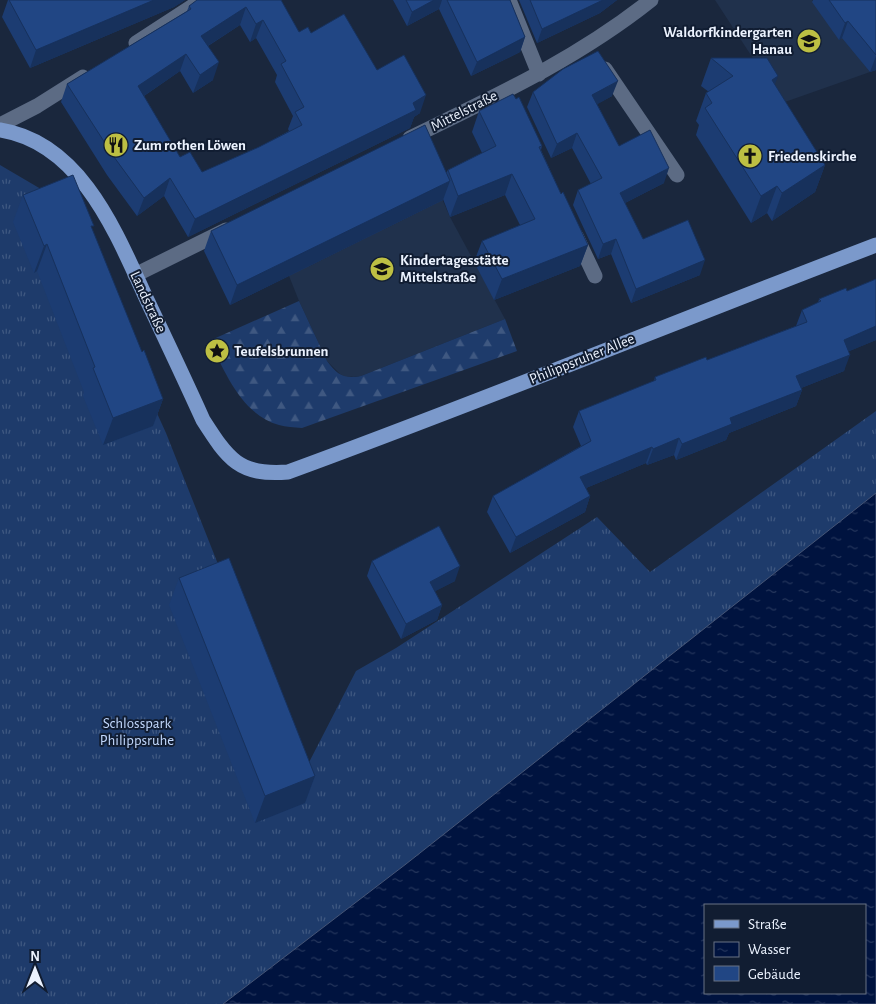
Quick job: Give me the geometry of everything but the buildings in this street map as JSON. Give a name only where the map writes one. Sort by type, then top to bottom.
[{"type":"main road","name":"Landstraße","points":[[0,130],[18,134],[38,143],[70,167],[89,188],[111,224],[204,420],[218,442],[233,459],[254,472],[269,474],[288,472]]},
{"type":"main road","name":"Philippsruher Allee","points":[[288,472],[509,389],[876,244]]},
{"type":"street","points":[[127,48],[202,0]]},
{"type":"street","points":[[510,0],[539,74]]},
{"type":"street","name":"Mittelstraße","points":[[393,147],[511,93],[624,22],[651,0]]},
{"type":"street","points":[[589,45],[677,175]]},
{"type":"street","points":[[0,125],[37,106],[93,70]]},
{"type":"street","points":[[136,275],[242,222]]},
{"type":"street","points":[[570,222],[594,276]]},
{"type":"shaded area","name":"Waldorfkindergarten Hanau","points":[[715,0],[812,0],[813,2],[815,0],[870,72],[782,103]]},
{"type":"shaded area","name":"Kindertagesstätte Mittelstraße","points":[[439,192],[450,217],[505,319],[361,376],[346,377],[340,374],[327,361],[266,230]]},
{"type":"green space","name":"Schlosspark Philippsruhe","points":[[0,165],[63,202],[84,253],[166,433],[302,776],[356,671],[396,648],[597,517],[650,572],[876,411],[876,493],[406,864],[223,1004],[0,1004]]},
{"type":"green space","points":[[299,301],[327,361],[334,370],[345,376],[361,376],[505,319],[517,351],[302,428],[282,426],[266,420],[254,412],[245,402],[236,391],[209,341]]},
{"type":"water","points":[[876,493],[876,1004],[223,1004],[406,864]]},
{"type":"place","name":"Waldorfkindergarten Hanau","points":[[809,41]]},
{"type":"place","name":"Zum rothen Löwen","points":[[116,145]]},
{"type":"place","name":"Friedenskirche","points":[[750,156]]},
{"type":"place","name":"Kindertagesstätte Mittelstraße","points":[[382,269]]},
{"type":"place","name":"Teufelsbrunnen","points":[[217,351]]}]
